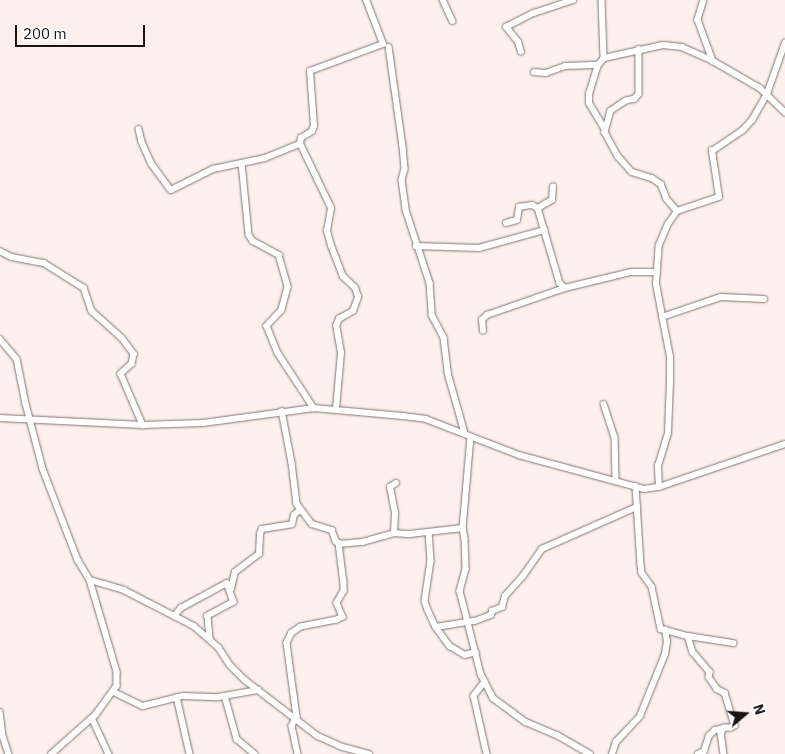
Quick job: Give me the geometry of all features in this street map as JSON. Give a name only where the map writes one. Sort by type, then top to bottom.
[{"type":"street","points":[[336,409],[341,353],[336,326],[340,319],[352,312],[358,297],[355,288],[343,277],[331,246],[327,231],[330,208],[300,144],[301,138],[312,131],[314,126],[310,71],[383,44],[366,0]]},
{"type":"street","points":[[443,0],[453,21]]},
{"type":"street","points":[[521,52],[518,42],[506,26],[534,13],[572,0]]},
{"type":"street","points":[[602,0],[604,58]]},
{"type":"street","points":[[704,0],[698,20],[713,61]]},
{"type":"street","points":[[659,487],[658,466],[668,433],[670,382],[670,357],[655,272],[662,235],[677,211],[719,196],[712,151],[746,127],[767,94],[785,43]]},
{"type":"street","points":[[677,211],[668,199],[661,184],[652,178],[636,174],[627,166],[605,134],[605,130],[589,103],[589,94],[598,65],[604,58],[639,49],[669,45],[682,47],[713,61],[760,88],[785,112]]},
{"type":"street","points":[[389,47],[403,146],[405,169],[402,180],[406,210],[416,246],[430,283],[432,315],[444,338],[448,373],[465,433]]},
{"type":"street","points":[[605,130],[614,108],[635,99],[639,94],[639,49]]},
{"type":"street","points":[[534,72],[546,72],[565,66],[598,65]]},
{"type":"street","points":[[139,128],[142,142],[152,164],[172,190],[213,169],[280,153],[300,144]]},
{"type":"street","points":[[242,163],[249,235],[253,241],[279,255],[288,287],[282,310],[267,326],[278,353],[314,408]]},
{"type":"street","points":[[506,223],[516,220],[519,207],[532,206],[538,208],[552,200],[553,187]]},
{"type":"street","points":[[538,208],[560,283],[564,288]]},
{"type":"street","points":[[416,246],[479,248],[545,230]]},
{"type":"street","points":[[0,251],[12,257],[44,264],[84,288],[92,311],[122,338],[134,354],[132,364],[121,374],[143,425]]},
{"type":"street","points":[[483,331],[482,320],[487,315],[564,288],[631,272],[655,272]]},
{"type":"street","points":[[662,317],[721,297],[764,299]]},
{"type":"street","points":[[0,339],[17,359],[43,469],[78,560],[90,580],[117,672],[117,686],[114,692],[92,718],[52,754]]},
{"type":"street","points":[[604,404],[615,437],[616,481]]},
{"type":"street","points":[[0,418],[143,425],[234,420],[282,411],[314,408],[336,409],[426,419],[520,455],[644,489],[659,487],[785,444]]},
{"type":"street","points":[[282,411],[292,463],[296,500],[300,510],[312,524],[332,529],[339,544],[344,591],[337,603],[343,617],[337,620],[301,627],[292,632],[287,643],[297,718],[292,726],[298,754]]},
{"type":"street","points":[[471,437],[463,528],[466,539],[466,569],[460,591],[485,682],[493,698],[519,717],[590,754]]},
{"type":"street","points":[[394,533],[395,513],[390,487],[396,483]]},
{"type":"street","points":[[636,486],[642,572],[652,588],[661,629],[688,636],[733,643]]},
{"type":"street","points":[[436,627],[486,618],[491,615],[492,611],[502,607],[505,596],[523,576],[542,549],[637,507]]},
{"type":"street","points":[[231,592],[236,572],[259,554],[262,529],[292,524],[294,515],[300,510]]},
{"type":"street","points":[[339,544],[363,542],[394,533],[410,534],[463,528]]},
{"type":"street","points":[[428,532],[431,561],[426,601],[436,627],[454,650],[465,656],[476,652]]},
{"type":"street","points":[[90,580],[124,590],[194,626],[210,639],[238,674],[318,736],[343,747],[369,754]]},
{"type":"street","points":[[174,616],[180,608],[228,583],[234,602],[208,616],[210,639]]},
{"type":"street","points":[[612,754],[616,742],[640,716],[665,654],[667,642],[665,630]]},
{"type":"street","points":[[688,636],[693,652],[710,672],[709,677],[717,689],[725,693],[735,725],[731,728],[715,730],[709,736],[704,751],[698,754]]},
{"type":"street","points":[[485,682],[474,696],[487,754]]},
{"type":"street","points":[[114,692],[141,706],[177,698],[225,696],[258,690]]},
{"type":"street","points":[[225,696],[237,739],[255,754]]},
{"type":"street","points":[[177,698],[190,754]]},
{"type":"street","points":[[0,712],[3,736],[10,754]]},
{"type":"street","points":[[92,718],[109,754]]},
{"type":"street","points":[[724,754],[721,733],[725,728]]}]
